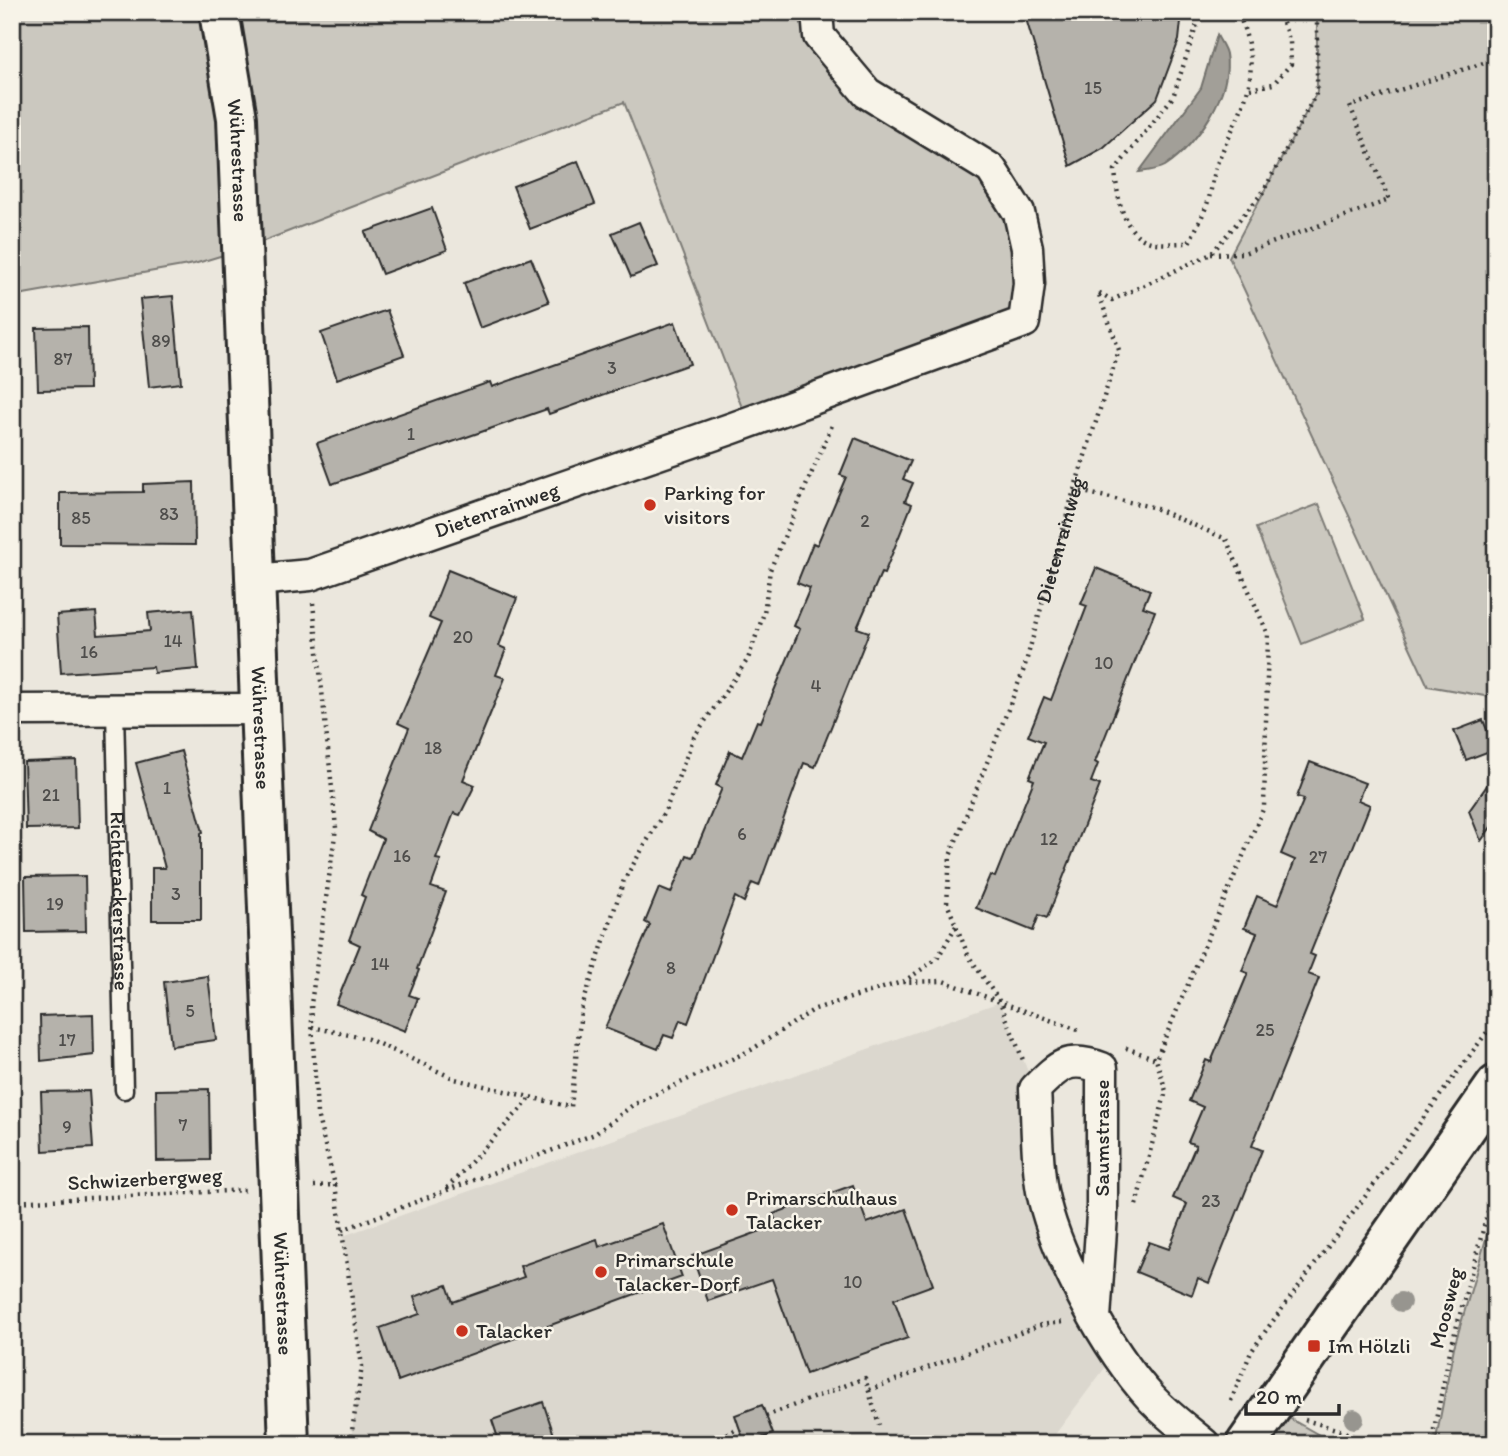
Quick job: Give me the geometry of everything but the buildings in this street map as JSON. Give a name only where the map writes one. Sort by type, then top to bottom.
[{"type":"street","name":"Wührestrasse","points":[[219,12],[237,118],[289,1444]]},
{"type":"street","name":"Dietenrainweg","points":[[256,580],[310,575],[848,387],[1024,322],[1029,284],[1027,247],[1019,212],[991,169],[867,93],[819,36],[817,12]]},
{"type":"street","points":[[12,710],[260,709]]},
{"type":"street","name":"Saumstrasse","points":[[1035,1089],[1058,1066],[1081,1060],[1102,1068],[1102,1215],[1095,1318]]},
{"type":"street","points":[[1246,1444],[1496,1085]]},
{"type":"street","points":[[1035,1089],[1042,1189],[1054,1231],[1095,1318],[1116,1353],[1152,1398],[1204,1444]]},
{"type":"lane","name":"Richterackerstrasse","points":[[115,710],[124,1090]]},
{"type":"path","points":[[1201,12],[1173,97],[1115,170],[1118,205],[1136,233],[1153,243],[1189,243],[1208,201],[1217,165],[1250,89],[1252,72],[1249,40],[1238,12]]},
{"type":"path","points":[[1250,89],[1273,84],[1291,64],[1290,42],[1279,12]]},
{"type":"path","name":"Dietenrainweg","points":[[1035,1089],[1000,1002],[968,955],[947,903],[950,856],[1024,669],[1074,490],[1119,351],[1098,292],[1112,300],[1211,254],[1264,192],[1317,92],[1317,12]]},
{"type":"path","points":[[1211,254],[1244,253],[1389,200],[1350,106],[1496,59]]},
{"type":"path","points":[[312,1027],[368,1039],[455,1079],[571,1107],[580,1010],[624,880],[666,809],[694,737],[748,659],[764,613],[770,570],[848,387]]},
{"type":"path","points":[[1074,490],[1152,507],[1226,539],[1268,634],[1264,807],[1156,1059],[1166,1091],[1133,1213]]},
{"type":"path","points":[[310,575],[336,828],[311,1004],[312,1027],[317,1114],[335,1185],[362,1366],[350,1444]]},
{"type":"path","points":[[902,982],[937,959],[956,926]]},
{"type":"path","points":[[342,1230],[595,1134],[633,1105],[751,1050],[815,1009],[902,982],[943,981],[1091,1035]]},
{"type":"path","points":[[1230,1404],[1251,1352],[1496,1020]]},
{"type":"path","points":[[1117,1044],[1156,1059]]},
{"type":"path","points":[[445,1190],[530,1099]]},
{"type":"path","name":"Moosweg","points":[[1432,1444],[1450,1351],[1496,1182]]},
{"type":"path","name":"Schwizerbergweg","points":[[12,1202],[335,1185]]},
{"type":"path","points":[[869,1390],[1041,1325],[1095,1318]]},
{"type":"path","points":[[766,1416],[865,1378],[879,1425]]},
{"type":"path","points":[[1301,1418],[1309,1423],[1343,1431],[1368,1444]]},
{"type":"path","points":[[708,1444],[739,1427]]},
{"type":"shaded area","points":[[12,12],[817,12],[819,36],[939,136],[1019,213],[1024,322],[748,423],[624,102],[243,249],[194,264],[12,296]]},
{"type":"shaded area","points":[[1317,12],[1496,12],[1496,698],[1428,686],[1229,257],[1317,92]]},
{"type":"shaded area","points":[[1217,35],[1225,52],[1227,69],[1224,85],[1210,117],[1177,157],[1165,166],[1139,172],[1201,88]]},
{"type":"shaded area","points":[[1319,504],[1365,619],[1302,644],[1256,528]]},
{"type":"shaded area","name":"Primarschulhaus Talacker","points":[[1000,1002],[1035,1089],[1042,1189],[1116,1353],[1048,1444],[350,1444],[362,1366],[343,1236]]},
{"type":"shaded area","points":[[1496,1205],[1496,1444],[1435,1444],[1454,1347]]},
{"type":"shaded area","points":[[1289,1418],[1335,1444],[1270,1444]]},
{"type":"place","name":"Parking for visitors","points":[[650,505]]},
{"type":"place","name":"Primarschulhaus Talacker","points":[[732,1210]]},
{"type":"place","name":"Primarschule Talacker-Dorf","points":[[601,1272]]},
{"type":"place","name":"Talacker","points":[[462,1331]]},
{"type":"place","name":"Im Hölzli","points":[[1314,1346]]}]
